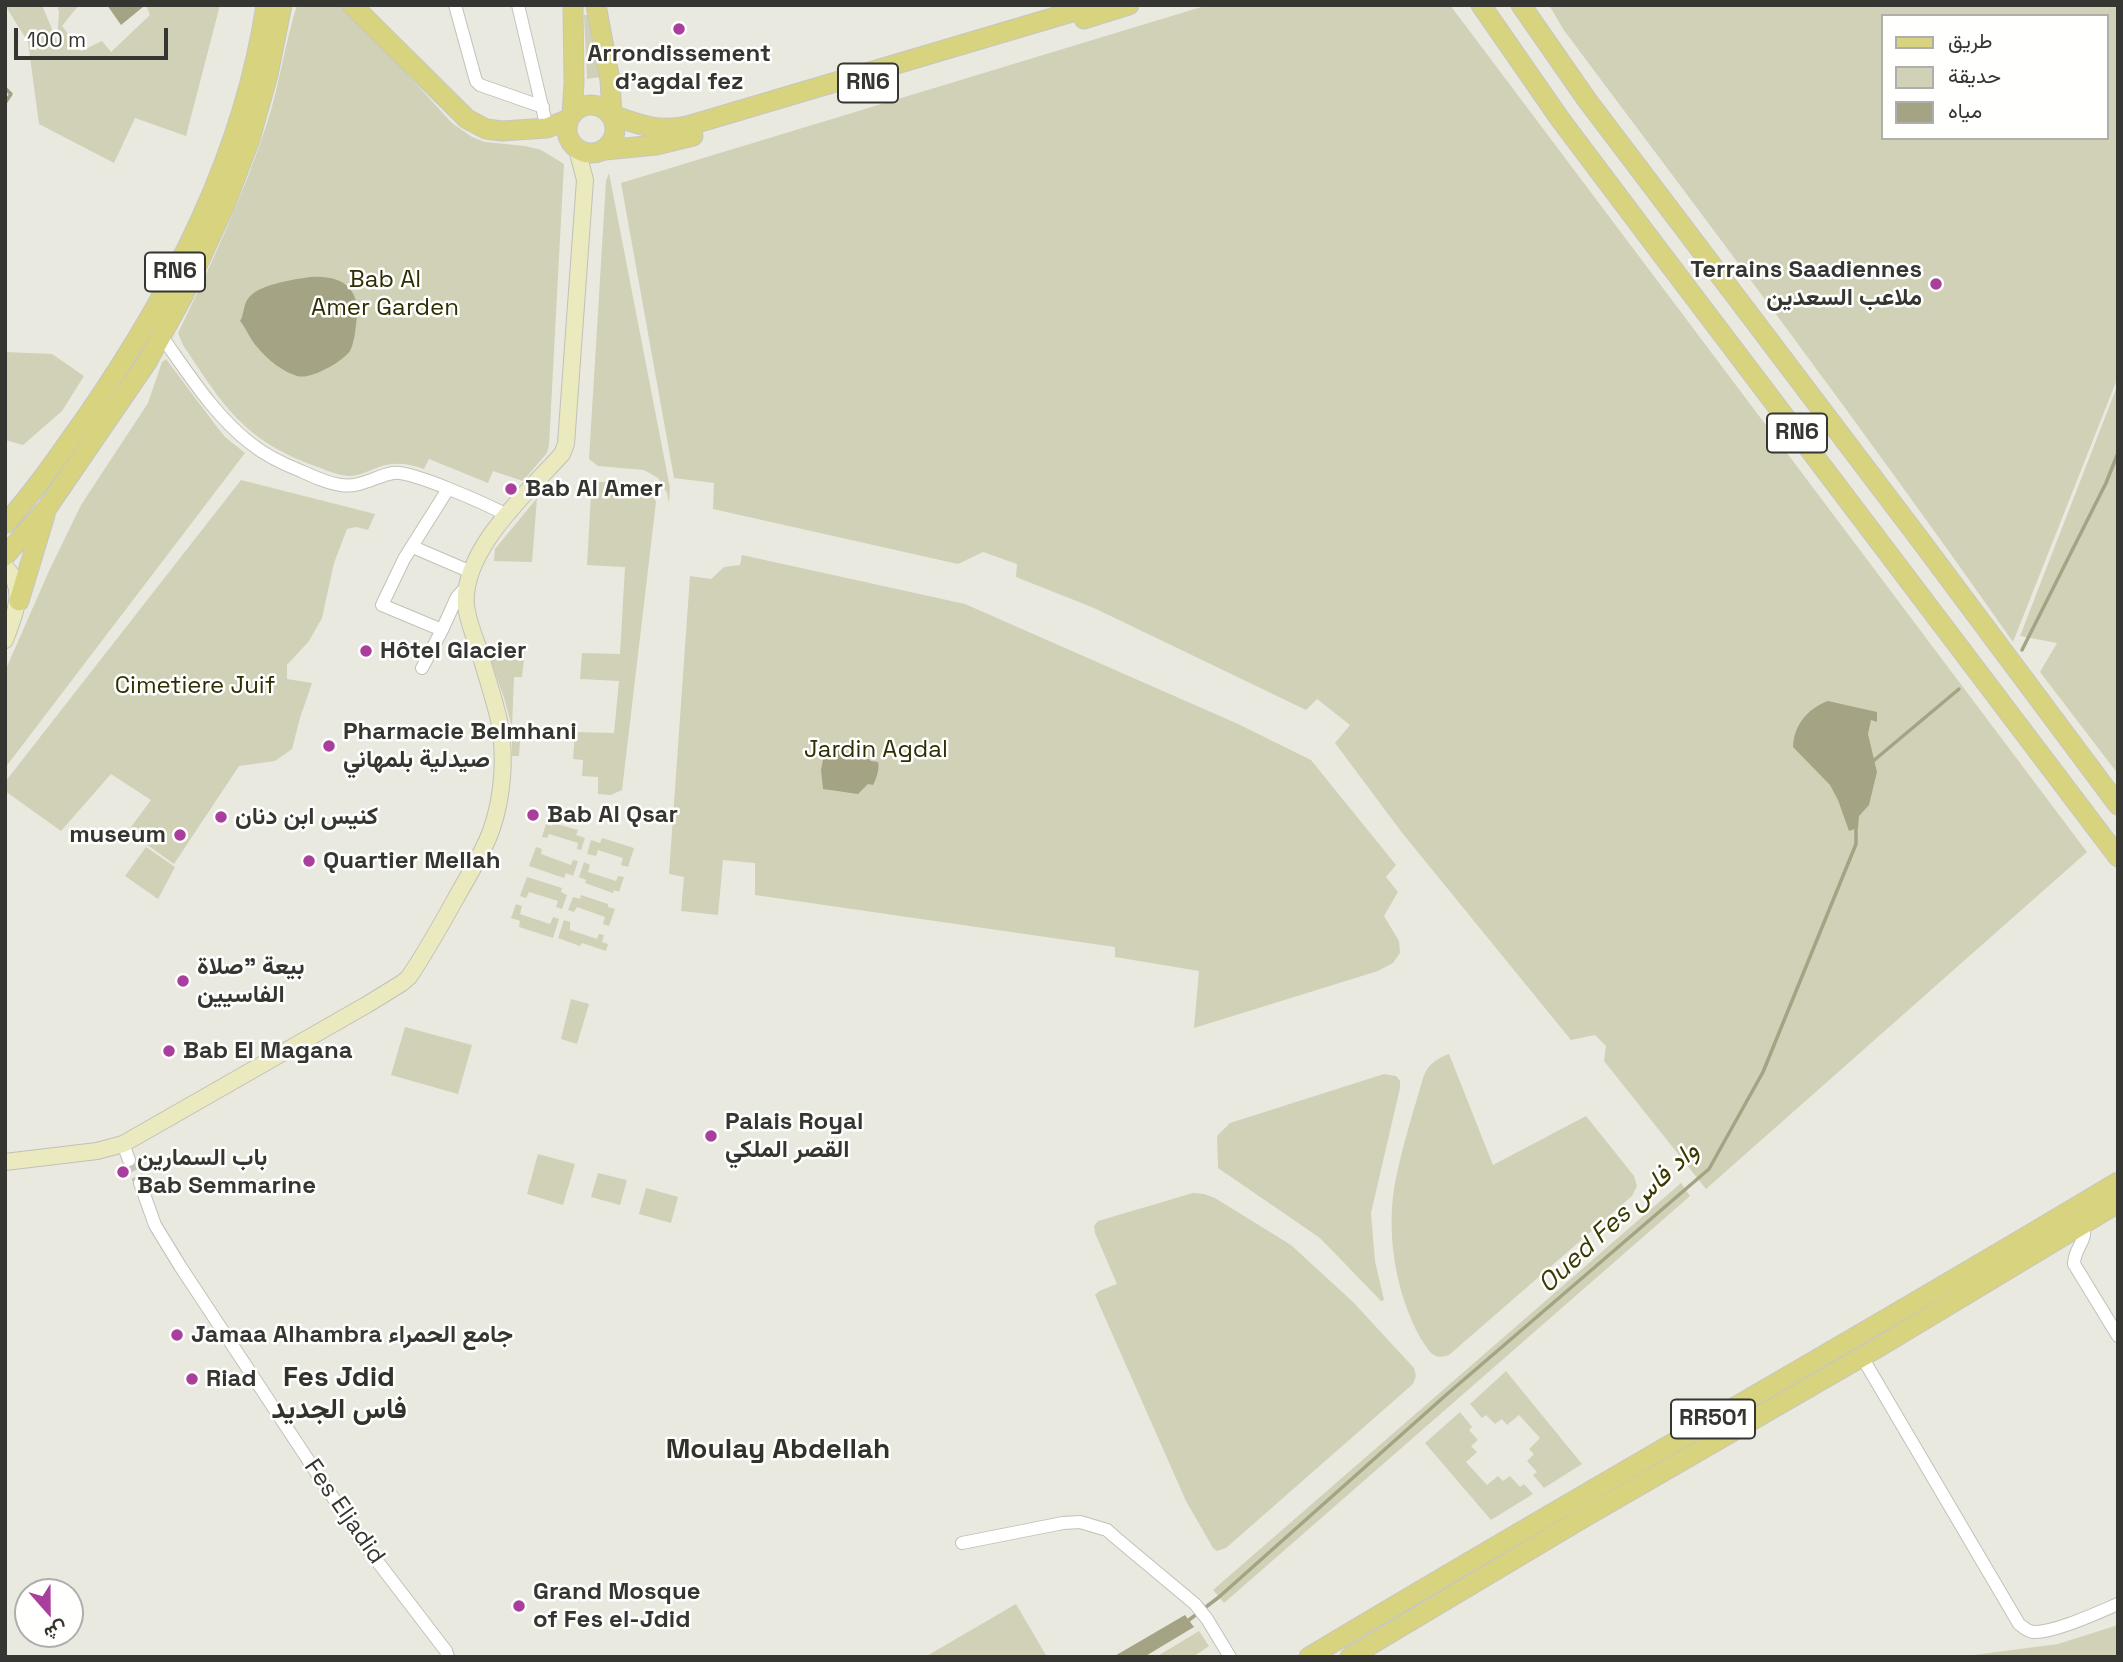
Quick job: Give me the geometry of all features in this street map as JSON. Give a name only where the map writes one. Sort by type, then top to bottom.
[{"type":"main road","name":"RN6","points":[[352,5],[467,119],[476,125],[502,131],[547,128],[570,116],[577,108],[592,104],[600,106],[612,115],[648,128],[660,130],[687,126],[1096,5]]},
{"type":"main road","points":[[573,5],[574,83],[568,136],[574,146]]},
{"type":"main road","points":[[596,5],[616,130],[614,138],[602,151]]},
{"type":"main road","name":"RN6","points":[[547,128],[584,153],[670,143],[1129,5]]},
{"type":"main road","name":"RN6","points":[[1481,5],[1553,109],[2118,857]]},
{"type":"main road","name":"RN6","points":[[1521,5],[1587,100],[2118,806]]},
{"type":"main road","name":"RN6","points":[[5,556],[47,508],[162,337],[215,229],[250,139],[268,75],[278,6]]},
{"type":"main road","name":"RN6","points":[[5,524],[104,391],[166,290],[194,232],[235,132],[256,54],[278,6]]},
{"type":"main road","points":[[12,599],[47,508]]},
{"type":"main road","name":"RR501","points":[[1308,1657],[1555,1510],[1831,1363],[1862,1357],[2079,1217],[2118,1182]]},
{"type":"main road","name":"RR501","points":[[1350,1657],[1831,1363],[2079,1217],[2118,1203]]},
{"type":"street","points":[[455,5],[476,81],[480,85],[542,107]]},
{"type":"street","points":[[518,5],[547,128]]},
{"type":"street","points":[[574,146],[585,180]]},
{"type":"street","points":[[422,667],[469,578],[481,549],[507,515],[562,454],[566,444],[585,180],[593,161],[602,151]]},
{"type":"street","points":[[162,337],[224,418],[250,443],[278,461],[322,480],[342,485],[360,484],[392,473],[414,476],[491,506],[507,515]]},
{"type":"street","points":[[442,630],[382,605],[404,559],[448,489]]},
{"type":"street","points":[[5,536],[20,507]]},
{"type":"street","points":[[413,547],[469,578]]},
{"type":"street","points":[[5,567],[13,578],[5,640]]},
{"type":"street","points":[[5,1162],[97,1151],[123,1144],[402,983],[428,948],[484,847],[491,830],[501,785],[502,732],[470,621],[466,601],[469,578]]},
{"type":"street","points":[[123,1144],[130,1160]]},
{"type":"street","name":"Fes Eljadid","points":[[140,1184],[155,1225],[180,1266],[361,1539],[448,1657]]},
{"type":"street","points":[[2079,1217],[2085,1235],[2074,1264],[2118,1336]]},
{"type":"street","points":[[1862,1357],[2025,1630],[2048,1630],[2118,1604]]},
{"type":"street","points":[[962,1543],[1050,1525],[1080,1522],[1107,1530],[1195,1604],[1230,1657]]},
{"type":"green space","points":[[5,5],[42,5],[57,41],[57,5],[79,5],[62,26],[81,51],[102,41],[111,52],[150,15],[146,5],[220,5],[186,136],[135,118],[114,163],[39,124],[28,42]]},
{"type":"green space","name":"Bab Al Amer Garden","points":[[297,5],[344,5],[452,123],[472,137],[485,142],[541,150],[564,164],[549,445],[547,453],[523,481],[493,471],[488,483],[429,459],[424,469],[392,464],[351,476],[337,474],[290,456],[270,445],[237,418],[210,386],[183,345],[178,333],[227,228],[268,120]]},
{"type":"green space","points":[[1208,5],[1450,5],[2087,852],[1706,1189],[1604,1061],[1606,1046],[1595,1035],[1571,1040],[1403,834],[1335,743],[1350,725],[1317,699],[1306,710],[1094,608],[1016,577],[1017,564],[983,552],[958,564],[713,509],[714,483],[674,478],[621,183]]},
{"type":"green space","name":"Terrains Saadiennes ملاعب السعدين","points":[[1549,5],[2118,5],[2118,377],[2013,642],[1847,411],[1563,29]]},
{"type":"green space","points":[[584,15],[588,15],[600,77],[587,79]]},
{"type":"green space","points":[[609,173],[670,488],[669,503],[667,493],[658,478],[644,470],[598,466],[589,459],[606,181]]},
{"type":"green space","points":[[5,352],[52,354],[84,376],[62,411],[23,445],[5,440]]},
{"type":"green space","points":[[166,359],[225,437],[245,453],[5,768],[5,671],[81,505],[148,403],[162,362]]},
{"type":"green space","points":[[2118,384],[2118,774],[2040,672],[2057,643],[2020,636]]},
{"type":"green space","name":"Cimetiere Juif","points":[[241,480],[375,514],[368,530],[356,527],[347,529],[334,563],[322,618],[309,641],[287,665],[287,679],[312,683],[292,749],[275,761],[239,766],[174,864],[128,831],[151,800],[111,774],[61,831],[5,791],[5,782]]},
{"type":"green space","points":[[587,482],[636,485],[645,488],[656,502],[622,790],[611,795],[598,794],[598,777],[582,776],[583,760],[573,759],[575,732],[614,733],[619,681],[580,679],[582,653],[620,654],[625,567],[587,565],[591,494],[585,489]]},
{"type":"green space","points":[[537,498],[532,562],[494,561],[495,549]]},
{"type":"green space","name":"Jardin Agdal","points":[[742,555],[965,604],[1238,724],[1311,760],[1396,865],[1386,877],[1398,892],[1384,916],[1399,941],[1400,953],[1393,963],[1378,971],[1194,1028],[1199,971],[1115,957],[1115,947],[755,895],[755,863],[723,860],[718,915],[681,911],[684,877],[669,874],[690,576],[711,579],[724,567],[740,565]]},
{"type":"green space","points":[[489,648],[525,650],[522,677],[514,677],[512,727],[521,728],[519,756],[512,756],[512,728]]},
{"type":"green space","points":[[553,823],[578,830],[576,835],[585,838],[581,850],[577,849],[578,843],[549,834],[547,838],[542,837],[546,824],[552,826]]},
{"type":"green space","points":[[602,838],[634,848],[628,867],[621,865],[623,858],[598,850],[596,856],[587,854],[591,840],[600,843]]},
{"type":"green space","points":[[146,847],[175,867],[158,899],[125,876]]},
{"type":"green space","points":[[536,847],[542,849],[541,854],[571,865],[573,860],[578,861],[573,876],[566,873],[564,878],[529,866]]},
{"type":"green space","points":[[584,862],[590,865],[588,872],[616,881],[618,876],[624,877],[619,892],[614,890],[613,893],[585,883],[586,880],[579,877]]},
{"type":"green space","points":[[527,877],[562,888],[561,892],[567,895],[562,909],[556,907],[558,901],[529,892],[526,898],[520,896]]},
{"type":"green space","points":[[581,895],[615,909],[609,926],[603,924],[605,917],[577,907],[574,912],[568,910],[573,897],[580,899]]},
{"type":"green space","points":[[516,904],[522,906],[520,914],[550,924],[553,917],[559,919],[553,938],[519,927],[520,921],[511,918]]},
{"type":"green space","points":[[564,920],[570,922],[570,930],[597,939],[599,934],[604,935],[602,942],[608,944],[606,951],[558,938]]},
{"type":"green space","points":[[571,999],[589,1004],[577,1044],[561,1039]]},
{"type":"green space","points":[[405,1027],[472,1045],[458,1094],[391,1075]]},
{"type":"green space","points":[[1449,1054],[1493,1165],[1586,1116],[1634,1176],[1637,1186],[1632,1196],[1449,1355],[1439,1357],[1432,1354],[1421,1339],[1405,1302],[1395,1261],[1392,1219],[1399,1165],[1424,1075],[1434,1062]]},
{"type":"green space","points":[[1384,1074],[1396,1076],[1400,1081],[1400,1088],[1371,1213],[1375,1261],[1384,1300],[1381,1301],[1320,1238],[1218,1168],[1217,1136],[1230,1123]]},
{"type":"green space","points":[[538,1154],[575,1164],[563,1205],[527,1194]]},
{"type":"green space","points":[[598,1173],[627,1180],[620,1205],[591,1197]]},
{"type":"green space","points":[[1681,1183],[1690,1196],[1224,1603],[1213,1590]]},
{"type":"green space","points":[[646,1188],[678,1197],[671,1223],[639,1214]]},
{"type":"green space","points":[[1193,1193],[1215,1198],[1291,1245],[1353,1302],[1414,1368],[1416,1376],[1413,1384],[1226,1548],[1217,1551],[1186,1501],[1095,1295],[1117,1284],[1095,1233],[1094,1226],[1098,1221]]},
{"type":"green space","points":[[1506,1371],[1582,1464],[1544,1488],[1533,1475],[1537,1472],[1527,1461],[1534,1454],[1529,1449],[1540,1438],[1519,1415],[1507,1425],[1502,1419],[1495,1424],[1486,1415],[1482,1418],[1470,1404]]},
{"type":"green space","points":[[1460,1412],[1472,1427],[1469,1430],[1478,1440],[1471,1446],[1477,1452],[1466,1462],[1487,1485],[1498,1476],[1503,1481],[1510,1476],[1520,1487],[1524,1484],[1533,1494],[1491,1520],[1425,1443]]},
{"type":"green space","points":[[1016,1604],[1047,1657],[925,1657]]},
{"type":"green space","points":[[2118,1625],[2118,1657],[1959,1657],[2058,1644]]},
{"type":"green space","points":[[1199,1631],[1209,1646],[1193,1657],[1156,1657]]},
{"type":"water","points":[[107,5],[142,5],[143,7],[121,25]]},
{"type":"water","points":[[310,277],[332,279],[348,287],[353,293],[357,313],[350,351],[326,369],[303,377],[281,368],[266,356],[255,345],[240,321],[247,300],[259,290]]},
{"type":"water","points":[[1828,701],[1877,712],[1877,722],[1871,720],[1868,734],[1877,772],[1869,805],[1859,816],[1858,828],[1849,831],[1830,785],[1793,747],[1796,732],[1803,719],[1814,708]]},
{"type":"water","points":[[825,749],[848,752],[878,762],[873,785],[868,784],[858,794],[823,789],[821,770]]},
{"type":"water","points":[[1185,1615],[1194,1627],[1144,1657],[1113,1657]]},
{"type":"waterway","points":[[5,88],[11,94],[5,103]]},
{"type":"waterway","name":"Oued Fes واد فاس","points":[[2022,650],[2106,483],[2118,453]]},
{"type":"waterway","name":"Oued Fes واد فاس","points":[[1872,762],[1959,689]]},
{"type":"waterway","name":"Oued Fes واد فاس","points":[[1185,1623],[1219,1597],[1446,1395],[1709,1169],[1763,1072],[1856,844],[1856,825]]},
{"type":"tunnel","points":[[129,1160],[140,1183]]},
{"type":"place","name":"Arrondissement d'agdal fez","points":[[679,29]]},
{"type":"place","name":"Terrains Saadiennes ملاعب السعدين","points":[[1936,284]]},
{"type":"place","name":"Bab Al Amer","points":[[511,489]]},
{"type":"place","name":"Hôtel Glacier","points":[[366,651]]},
{"type":"place","name":"Pharmacie Belmhani صيدلية بلمهاني","points":[[329,746]]},
{"type":"place","name":"Bab Al Qsar","points":[[533,815]]},
{"type":"place","name":"كنيس ابن دنان","points":[[221,817]]},
{"type":"place","name":"museum","points":[[180,835]]},
{"type":"place","name":"Quartier Mellah","points":[[309,861]]},
{"type":"place","name":"بيعة \"صلاة الفاسيين","points":[[183,981]]},
{"type":"place","name":"Bab El Magana","points":[[169,1051]]},
{"type":"place","name":"Palais Royal القصر الملكي","points":[[711,1136]]},
{"type":"place","name":"باب السمارين Bab Semmarine","points":[[123,1172]]},
{"type":"place","name":"Jamaa Alhambra جامع الحمراء","points":[[177,1335]]},
{"type":"place","name":"Riad","points":[[192,1379]]},
{"type":"place","name":"Grand Mosque of Fes el-Jdid","points":[[519,1606]]},
{"type":"district","name":"Fes Jdid فاس الجديد","points":[[339,1394]]},
{"type":"district","name":"Moulay Abdellah","points":[[778,1450]]}]
